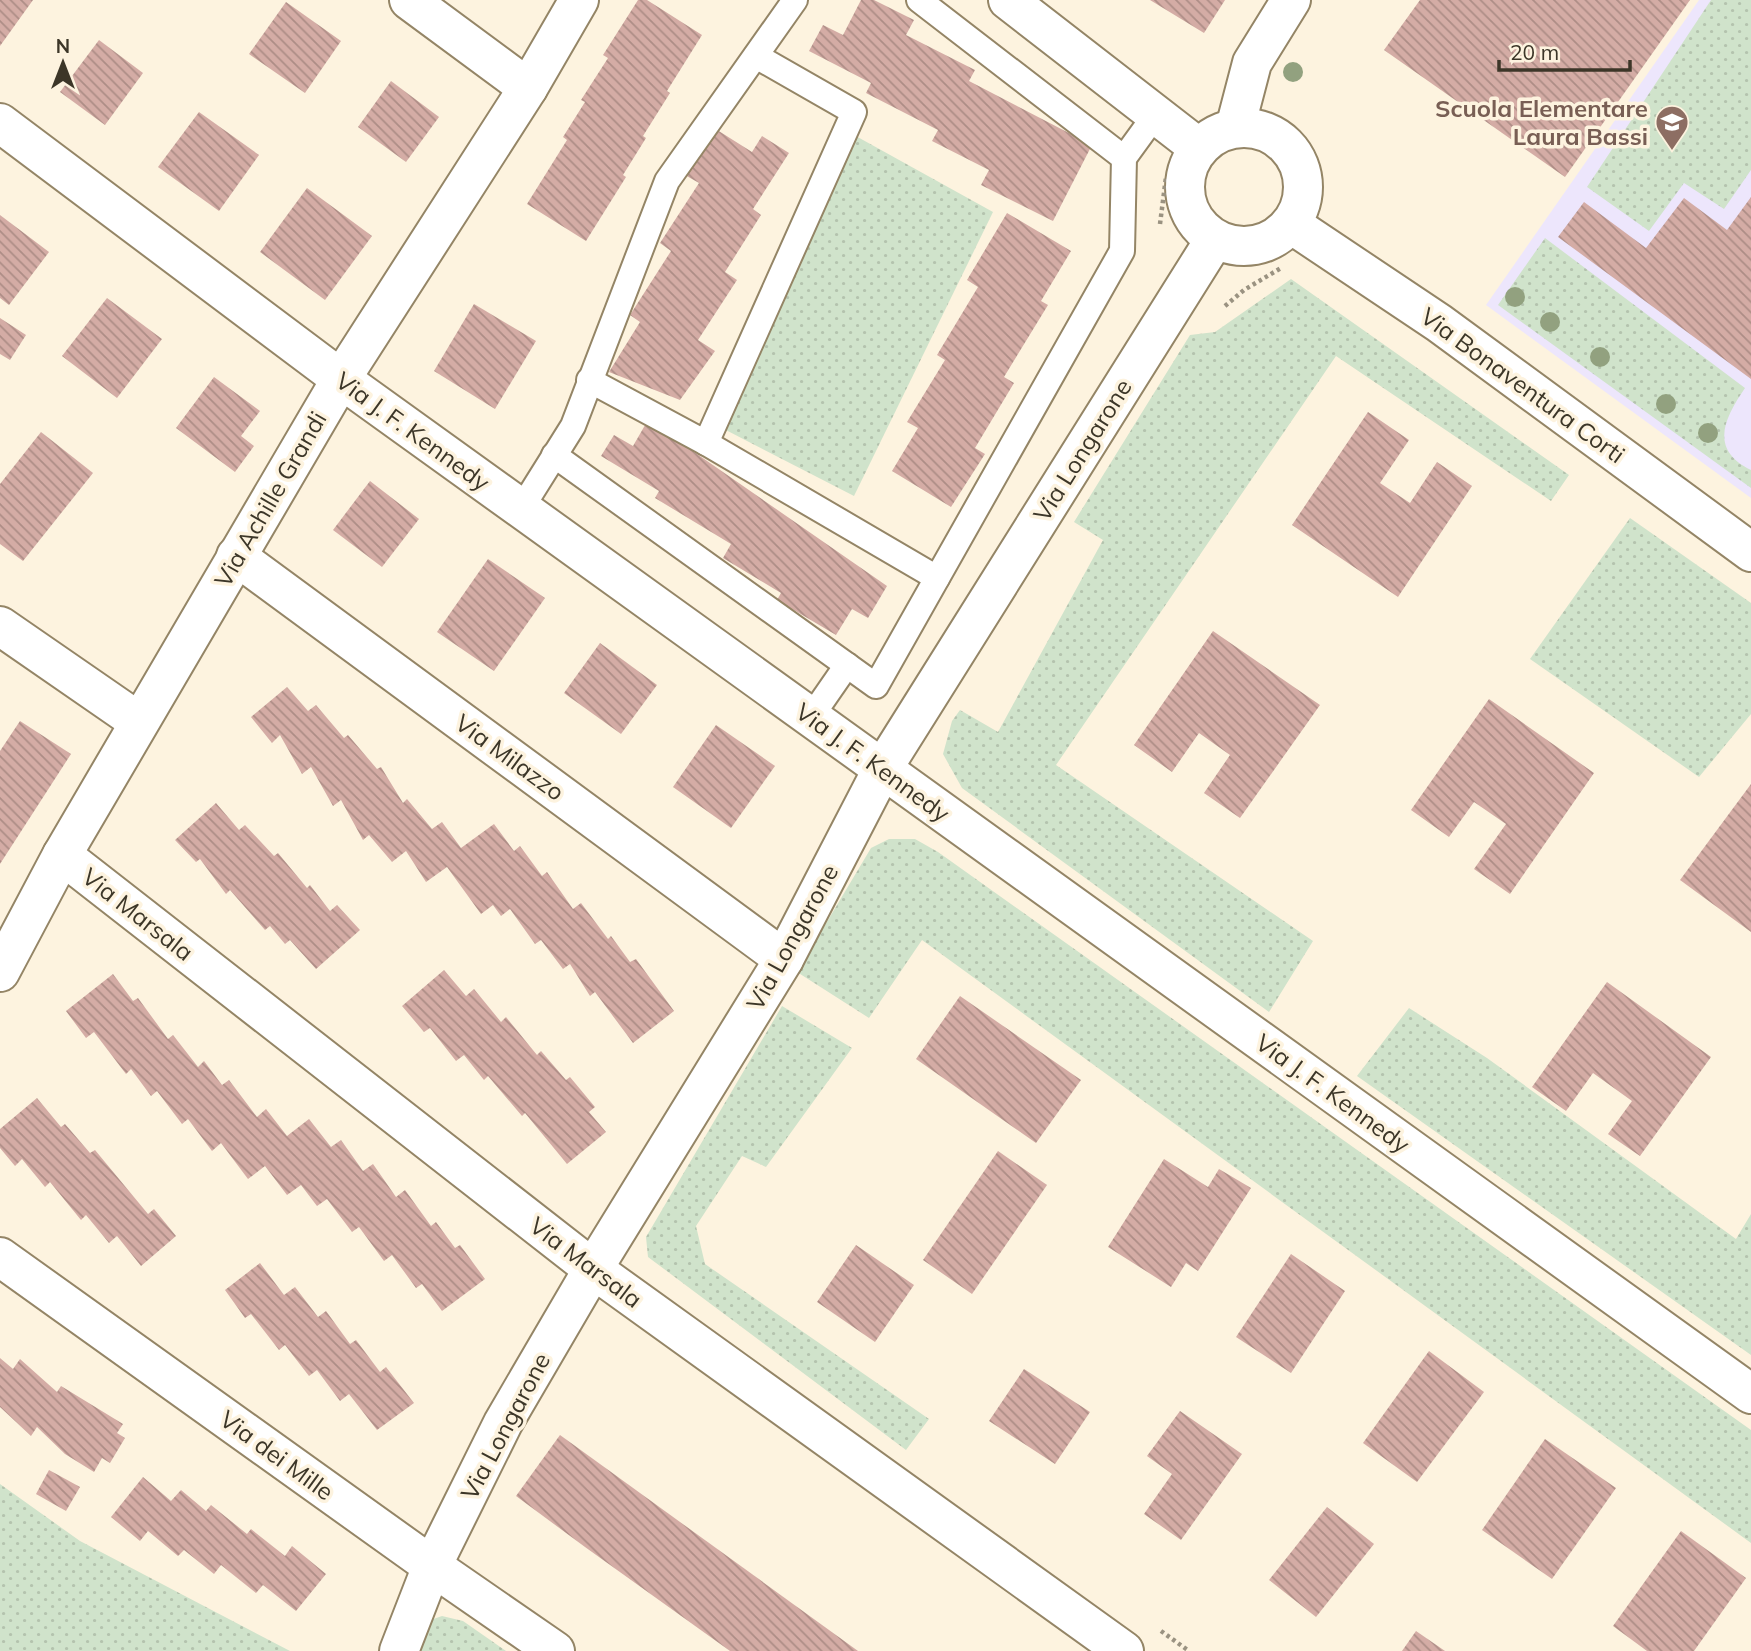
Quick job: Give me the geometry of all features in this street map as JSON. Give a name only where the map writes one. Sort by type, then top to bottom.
[{"type":"street","points":[[410,0],[528,88]]},
{"type":"street","name":"Via Achille Grandi","points":[[0,972],[62,855],[341,379],[528,88],[579,0]]},
{"type":"street","points":[[1008,0],[1138,138],[1199,148]]},
{"type":"street","points":[[1235,128],[1252,63],[1291,0]]},
{"type":"street","name":"Via J. F. Kennedy","points":[[0,123],[341,379],[1751,1394]]},
{"type":"street","points":[[1251,127],[1270,133],[1287,146],[1299,164],[1304,192],[1301,203],[1291,224],[1268,242],[1234,246],[1216,239],[1196,223],[1184,193],[1188,166],[1199,148],[1214,135],[1235,128],[1251,127]]},
{"type":"street","name":"Via Bonaventura Corti","points":[[1291,224],[1439,323],[1751,552]]},
{"type":"street","name":"Via Longarone","points":[[399,1651],[432,1566],[503,1423],[593,1269],[784,958],[883,768],[1216,239]]},
{"type":"street","name":"Via Milazzo","points":[[236,556],[784,958]]},
{"type":"street","points":[[0,626],[139,722]]},
{"type":"street","name":"Via Marsala","points":[[62,855],[593,1269],[1124,1651]]},
{"type":"street","name":"Via dei Mille","points":[[0,1257],[555,1651]]},
{"type":"lane","points":[[521,509],[573,426],[667,181],[795,0]]},
{"type":"lane","points":[[554,455],[876,686],[1122,251],[1138,138],[919,0]]},
{"type":"lane","points":[[706,443],[854,112],[756,56]]},
{"type":"lane","points":[[589,380],[706,443],[937,578]]},
{"type":"lane","points":[[811,717],[847,665]]},
{"type":"path","points":[[1138,138],[1167,179],[1160,228]]},
{"type":"path","points":[[1224,307],[1276,269],[1284,267]]},
{"type":"path","points":[[1155,1627],[1188,1651]]},
{"type":"shaded area","name":"Scuola Elementare Laura Bassi","points":[[1699,0],[1751,0],[1751,498],[1486,305]]},
{"type":"green space","points":[[1711,0],[1751,0],[1751,170],[1724,209],[1684,183],[1649,231],[1587,187]]},
{"type":"green space","points":[[854,135],[993,212],[854,496],[720,427]]},
{"type":"green space","points":[[1545,238],[1745,388],[1731,411],[1724,433],[1729,453],[1751,470],[1751,488],[1498,305]]},
{"type":"green space","points":[[1291,279],[1569,475],[1551,501],[1336,356],[1056,765],[1313,941],[1269,1012],[962,788],[943,754],[952,721],[960,710],[998,732],[1103,540],[1074,522],[1190,335],[1215,332]]},
{"type":"green space","points":[[1630,518],[1751,603],[1751,714],[1699,777],[1530,659]]},
{"type":"green space","points":[[889,839],[915,839],[938,852],[1751,1430],[1751,1543],[922,940],[869,1018],[797,972],[871,848]]},
{"type":"green space","points":[[782,1006],[852,1048],[766,1167],[742,1156],[696,1226],[705,1264],[929,1419],[906,1450],[648,1257],[646,1237]]},
{"type":"green space","points":[[1409,1008],[1487,1058],[1736,1239],[1751,1214],[1751,1355],[1357,1076]]},
{"type":"green space","points":[[0,1484],[80,1541],[290,1651],[0,1651]]},
{"type":"green space","points":[[442,1616],[463,1621],[506,1651],[415,1651],[425,1622]]},
{"type":"building","points":[[0,0],[33,0],[0,46]]},
{"type":"building","points":[[638,0],[647,0],[702,35],[667,91],[670,93],[623,175],[626,177],[586,241],[527,204],[567,140],[563,137],[585,102],[581,100],[608,58],[603,55]]},
{"type":"building","points":[[861,0],[874,0],[914,20],[906,35],[975,70],[969,81],[1092,145],[1053,221],[981,185],[989,170],[932,141],[938,130],[866,93],[871,83],[809,51],[823,25],[843,35]]},
{"type":"building","points":[[1150,0],[1225,0],[1204,33]]},
{"type":"building","points":[[1420,0],[1690,0],[1565,177],[1384,50]]},
{"type":"building","points":[[286,2],[341,41],[305,93],[249,54]]},
{"type":"building","points":[[99,40],[143,73],[105,125],[60,92]]},
{"type":"building","points":[[391,81],[439,117],[406,162],[358,127]]},
{"type":"building","points":[[199,112],[259,155],[219,211],[158,167]]},
{"type":"building","points":[[714,128],[752,152],[762,136],[789,153],[753,209],[761,215],[725,272],[737,280],[698,340],[715,351],[680,400],[609,372],[640,322],[630,315],[671,251],[660,243],[699,183],[685,175]]},
{"type":"building","points":[[307,188],[372,236],[325,300],[260,252]]},
{"type":"building","name":"Scuola Elementare Laura Bassi","points":[[1751,197],[1751,379],[1558,237],[1584,202],[1646,248],[1684,198],[1727,230]]},
{"type":"building","points":[[1007,213],[1071,251],[1041,301],[1048,305],[1004,377],[1014,383],[975,448],[985,454],[951,507],[892,471],[918,428],[907,422],[945,360],[937,355],[978,287],[967,280]]},
{"type":"building","points":[[0,215],[49,252],[9,305],[0,298]]},
{"type":"building","points":[[107,298],[162,339],[117,398],[62,356]]},
{"type":"building","points":[[474,304],[536,341],[495,409],[434,371]]},
{"type":"building","points":[[0,318],[26,335],[10,360],[0,354]]},
{"type":"building","points":[[214,377],[260,411],[241,436],[254,446],[235,472],[176,428]]},
{"type":"building","points":[[1368,412],[1409,440],[1380,483],[1410,503],[1437,462],[1472,486],[1398,597],[1292,525]]},
{"type":"building","points":[[648,420],[887,586],[868,618],[852,609],[836,635],[777,600],[781,593],[723,558],[731,544],[655,498],[659,491],[601,456],[614,435],[633,446]]},
{"type":"building","points":[[41,432],[93,473],[23,561],[0,544],[0,484]]},
{"type":"building","points":[[370,481],[419,519],[382,567],[333,530]]},
{"type":"building","points":[[488,559],[545,598],[494,671],[437,632]]},
{"type":"building","points":[[1213,631],[1320,705],[1240,818],[1204,793],[1230,755],[1199,733],[1172,772],[1134,745]]},
{"type":"building","points":[[600,643],[657,685],[621,734],[564,693]]},
{"type":"building","points":[[287,687],[308,711],[316,705],[344,738],[348,735],[377,769],[381,767],[403,803],[407,799],[432,829],[442,822],[461,848],[494,824],[514,851],[520,846],[542,876],[547,872],[573,909],[581,903],[608,939],[611,936],[630,962],[636,959],[674,1011],[633,1043],[595,992],[590,996],[570,964],[563,969],[541,940],[535,944],[510,909],[501,916],[493,905],[481,914],[447,867],[426,882],[406,851],[392,862],[369,835],[363,840],[341,800],[333,806],[311,767],[302,774],[280,735],[272,743],[251,717]]},
{"type":"building","points":[[1489,699],[1594,773],[1510,894],[1474,869],[1506,824],[1474,802],[1449,837],[1411,810]]},
{"type":"building","points":[[20,721],[71,754],[0,864],[0,751]]},
{"type":"building","points":[[716,725],[775,766],[731,828],[673,787]]},
{"type":"building","points":[[1751,784],[1751,932],[1680,880]]},
{"type":"building","points":[[216,803],[239,830],[245,825],[274,856],[278,853],[307,888],[310,885],[330,911],[337,905],[360,930],[316,969],[290,940],[285,944],[270,926],[265,930],[230,890],[226,894],[200,859],[196,862],[175,840]]},
{"type":"building","points":[[444,970],[466,996],[474,989],[501,1022],[506,1017],[537,1055],[541,1051],[566,1080],[570,1077],[595,1107],[589,1112],[606,1132],[567,1164],[525,1113],[522,1116],[488,1076],[484,1080],[464,1055],[456,1061],[430,1028],[424,1032],[402,1006]]},
{"type":"building","points":[[113,974],[133,1001],[138,998],[168,1039],[173,1035],[198,1067],[204,1061],[222,1085],[229,1080],[257,1117],[266,1109],[287,1136],[309,1119],[331,1147],[341,1140],[363,1171],[373,1164],[396,1197],[405,1190],[431,1226],[436,1222],[455,1248],[460,1245],[485,1279],[442,1311],[422,1284],[416,1288],[392,1255],[384,1261],[359,1227],[352,1232],[327,1199],[317,1206],[301,1185],[287,1195],[265,1166],[248,1179],[221,1143],[212,1151],[188,1119],[182,1124],[157,1091],[151,1096],[131,1069],[126,1074],[94,1032],[86,1038],[66,1011]]},
{"type":"building","points":[[1607,982],[1711,1057],[1640,1156],[1608,1134],[1632,1101],[1593,1073],[1566,1111],[1532,1087]]},
{"type":"building","points":[[960,996],[1081,1080],[1036,1143],[916,1059]]},
{"type":"building","points":[[37,1098],[61,1127],[65,1124],[90,1153],[95,1150],[148,1214],[154,1209],[176,1236],[141,1266],[117,1236],[109,1243],[86,1215],[81,1220],[50,1182],[45,1187],[22,1159],[15,1166],[0,1148],[0,1129]]},
{"type":"building","points":[[998,1151],[1047,1185],[972,1294],[923,1260]]},
{"type":"building","points":[[1164,1159],[1208,1187],[1219,1169],[1251,1188],[1198,1271],[1186,1263],[1171,1287],[1108,1247]]},
{"type":"building","points":[[856,1245],[914,1285],[875,1342],[817,1302]]},
{"type":"building","points":[[1291,1254],[1345,1291],[1291,1373],[1236,1337]]},
{"type":"building","points":[[260,1263],[284,1295],[295,1287],[318,1317],[326,1311],[350,1344],[356,1340],[380,1372],[386,1367],[414,1403],[377,1430],[349,1394],[340,1401],[317,1370],[309,1376],[285,1345],[279,1350],[251,1314],[245,1318],[225,1290]]},
{"type":"building","points":[[1429,1351],[1484,1392],[1417,1482],[1363,1443]]},
{"type":"building","points":[[0,1358],[13,1369],[20,1359],[57,1392],[61,1386],[123,1424],[117,1433],[125,1438],[110,1463],[102,1458],[94,1472],[65,1454],[37,1427],[31,1436],[0,1407]]},
{"type":"building","points":[[1024,1369],[1090,1412],[1055,1464],[989,1421]]},
{"type":"building","points":[[1180,1411],[1242,1454],[1181,1540],[1144,1514],[1172,1474],[1147,1456]]},
{"type":"building","points":[[560,1435],[858,1651],[730,1651],[585,1547],[516,1496]]},
{"type":"building","points":[[1545,1439],[1616,1488],[1552,1579],[1482,1530]]},
{"type":"building","points":[[49,1470],[80,1487],[66,1511],[36,1494]]},
{"type":"building","points":[[143,1477],[171,1501],[181,1490],[206,1511],[211,1505],[247,1534],[251,1529],[285,1556],[292,1546],[326,1574],[296,1611],[263,1585],[256,1593],[221,1565],[214,1574],[184,1550],[178,1556],[148,1531],[140,1541],[111,1517]]},
{"type":"building","points":[[1327,1507],[1374,1544],[1316,1617],[1269,1580]]},
{"type":"building","points":[[1681,1531],[1746,1578],[1694,1651],[1647,1651],[1613,1626]]},
{"type":"building","points":[[1416,1631],[1445,1651],[1402,1651]]},
{"type":"place","name":"Scuola Elementare Laura Bassi","points":[[1672,152]]}]
